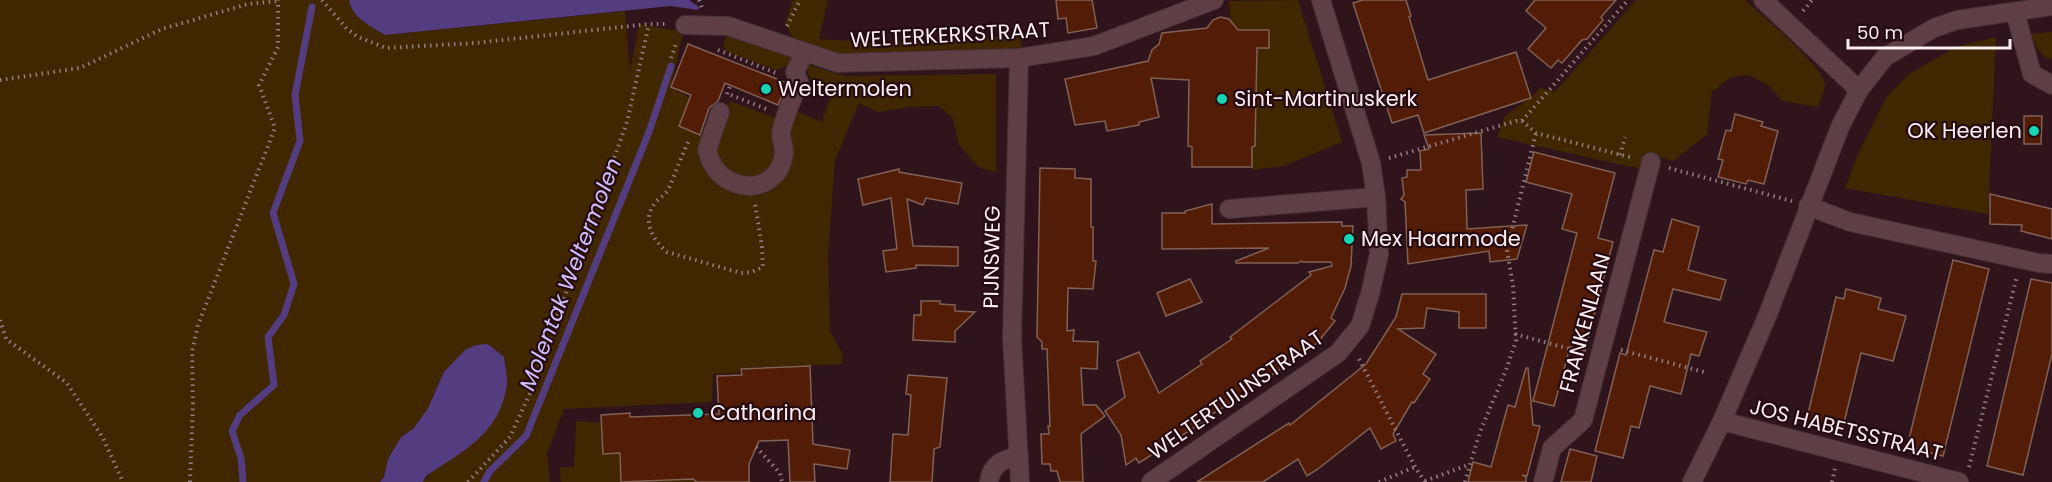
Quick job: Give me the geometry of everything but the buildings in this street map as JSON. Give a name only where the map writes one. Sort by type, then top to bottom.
[{"type":"street","name":"WELTERKERKSTRAAT","points":[[685,25],[728,26],[838,63],[1019,58],[1094,46],[1214,0]]},
{"type":"street","name":"WELTERTUIJNSTRAAT","points":[[1151,482],[1338,353],[1360,326],[1379,254],[1376,197],[1371,163],[1321,0]]},
{"type":"street","points":[[1763,0],[1859,90]]},
{"type":"street","points":[[1692,482],[1722,421],[1768,314],[1840,127],[1859,90],[1885,57],[1920,35],[1957,20],[2052,6]]},
{"type":"street","points":[[2015,12],[2032,74],[2052,85]]},
{"type":"street","points":[[720,112],[707,150],[714,168],[728,181],[742,186],[758,186],[769,181],[780,168],[784,145],[781,133],[799,82],[795,72],[805,52]]},
{"type":"street","name":"PIJNSWEG","points":[[1019,58],[1012,338],[1020,482]]},
{"type":"street","name":"FRANKENLAAN","points":[[1543,482],[1552,448],[1583,420],[1651,162]]},
{"type":"street","points":[[1229,209],[1376,197]]},
{"type":"street","points":[[1808,206],[1850,222],[2052,264]]},
{"type":"street","name":"JOS HABETSSTRAAT","points":[[1722,421],[1963,476]]},
{"type":"street","points":[[988,482],[990,475],[1004,459],[1019,456]]},
{"type":"path","points":[[0,80],[80,68],[162,29],[248,4],[278,0],[278,47],[259,85],[274,128],[198,325],[192,352],[194,402],[190,482]]},
{"type":"path","points":[[322,0],[347,29],[358,37],[386,48],[475,43],[650,24],[627,122],[531,391],[510,437],[468,482]]},
{"type":"path","points":[[778,42],[800,0]]},
{"type":"path","points":[[1522,121],[1628,0]]},
{"type":"path","points":[[716,55],[720,44]]},
{"type":"path","points":[[718,50],[799,82]]},
{"type":"path","points":[[727,94],[766,108]]},
{"type":"path","points":[[1371,163],[1522,121],[1536,134],[1651,162],[1808,206]]},
{"type":"path","points":[[1465,482],[1480,432],[1516,341],[1513,286],[1507,250],[1536,134]]},
{"type":"path","points":[[1620,155],[1624,137]]},
{"type":"path","points":[[707,150],[688,141],[667,190],[654,204],[649,224],[658,244],[667,252],[741,273],[752,272],[763,267],[752,186]]},
{"type":"path","name":"JOS HABETSSTRAAT","points":[[1963,476],[2022,259]]},
{"type":"path","points":[[0,320],[6,339],[67,383],[103,438],[123,482]]},
{"type":"path","points":[[1515,334],[1704,372]]},
{"type":"path","points":[[1348,341],[1415,467],[1425,481],[1469,465]]},
{"type":"path","points":[[756,447],[780,473],[782,482]]},
{"type":"path","points":[[1379,482],[1415,467]]},
{"type":"shaded area","points":[[0,0],[349,0],[358,16],[385,35],[625,11],[630,71],[639,24],[683,32],[671,87],[690,98],[679,127],[716,141],[730,101],[781,120],[796,111],[822,122],[833,88],[811,80],[808,65],[845,76],[996,74],[996,172],[980,168],[959,145],[953,119],[939,106],[909,107],[878,112],[859,103],[835,161],[828,257],[830,331],[842,353],[843,364],[740,368],[739,373],[713,374],[712,402],[564,409],[547,453],[550,482],[423,482],[508,383],[504,357],[488,344],[444,372],[428,408],[413,429],[401,437],[388,459],[384,477],[380,482],[0,482]]},
{"type":"shaded area","points":[[349,0],[689,0],[699,7],[698,10],[671,6],[385,35],[358,16]]},
{"type":"shaded area","points":[[793,0],[828,0],[819,39],[873,42],[1020,35],[1022,49],[831,56],[797,44],[785,24]]},
{"type":"shaded area","points":[[1298,0],[1342,142],[1284,166],[1252,170],[1250,147],[1255,146],[1257,48],[1269,48],[1269,30],[1235,30],[1231,21],[1229,1]]},
{"type":"shaded area","points":[[1636,0],[1745,0],[1777,28],[1822,76],[1825,87],[1818,107],[1783,101],[1768,85],[1749,75],[1731,77],[1712,92],[1707,134],[1674,161],[1643,153],[1641,169],[1497,137],[1505,116],[1532,97],[1540,88],[1555,92]]},
{"type":"shaded area","points":[[2052,32],[2052,59],[2045,57],[2037,48],[2030,34]]},
{"type":"shaded area","points":[[727,36],[791,57],[789,65],[776,70],[726,51],[723,46]]},
{"type":"shaded area","points":[[1996,37],[1988,214],[1845,188],[1860,150],[1886,98],[1909,74],[1956,47]]},
{"type":"shaded area","points":[[488,344],[504,357],[507,385],[497,416],[488,429],[478,440],[426,476],[423,482],[380,482],[384,477],[388,459],[401,437],[413,429],[428,408],[444,372],[465,350],[476,345]]},
{"type":"shaded area","points":[[576,421],[602,423],[603,454],[619,453],[621,481],[693,479],[697,482],[561,482],[560,467],[574,467]]},
{"type":"waterway","points":[[243,482],[241,458],[232,431],[240,415],[274,385],[268,337],[284,315],[294,284],[273,213],[300,141],[295,95],[312,7]]},
{"type":"waterway","name":"Molentak Weltermolen","points":[[484,482],[490,471],[526,436],[649,132],[671,66]]},
{"type":"place","name":"Weltermolen","points":[[766,89]]},
{"type":"place","name":"Sint-Martinuskerk","points":[[1222,99]]},
{"type":"place","name":"OK Heerlen","points":[[2034,131]]},
{"type":"place","name":"Mex Haarmode","points":[[1349,239]]},
{"type":"place","name":"Catharina","points":[[698,413]]}]
